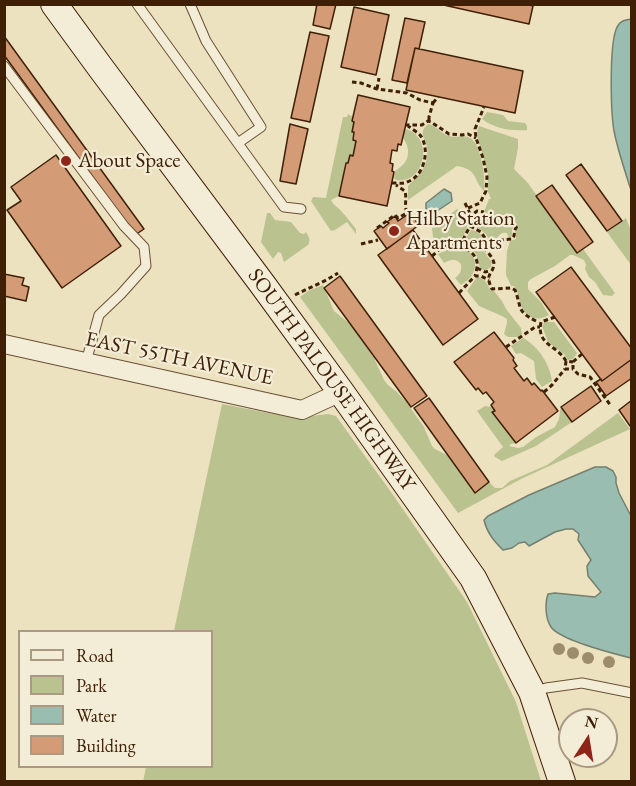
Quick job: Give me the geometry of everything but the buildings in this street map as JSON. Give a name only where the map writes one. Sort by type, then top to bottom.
[{"type":"main road","name":"SOUTH PALOUSE HIGHWAY","points":[[54,4],[341,392],[473,578],[532,692],[562,782]]},
{"type":"street","name":"EAST 55TH AVENUE","points":[[4,344],[302,410],[341,392]]},
{"type":"lane","points":[[136,4],[284,207],[301,209]]},
{"type":"lane","points":[[190,4],[206,42],[261,127],[238,143]]},
{"type":"lane","points":[[4,66],[124,226],[144,247],[146,266],[99,315],[86,362]]},
{"type":"lane","points":[[532,692],[582,683],[632,693]]},
{"type":"path","points":[[377,89],[379,78]]},
{"type":"path","points":[[352,82],[377,89],[408,93],[420,100],[433,103]]},
{"type":"path","points":[[429,122],[433,103],[438,97]]},
{"type":"path","points":[[468,208],[478,205],[486,191],[487,177],[475,129],[484,107]]},
{"type":"path","points":[[420,135],[407,126],[431,122],[444,132],[462,135],[475,129]]},
{"type":"path","points":[[405,191],[394,183],[407,182],[415,177],[423,164],[425,149],[420,135],[422,124]]},
{"type":"path","points":[[468,134],[476,138]]},
{"type":"path","points":[[377,228],[395,215],[398,218],[407,213],[405,191],[407,182]]},
{"type":"path","points":[[454,246],[463,240],[470,226],[471,216],[465,203]]},
{"type":"path","points":[[471,216],[482,211],[478,205]]},
{"type":"path","points":[[470,226],[481,232],[487,241],[486,250],[494,262],[489,280],[492,289],[511,288],[515,290],[521,311],[536,321],[542,322]]},
{"type":"path","points":[[487,241],[512,239],[517,226]]},
{"type":"path","points":[[361,244],[378,240]]},
{"type":"path","points":[[459,293],[475,276],[477,268],[476,258],[465,247],[463,240]]},
{"type":"path","points":[[432,256],[441,248],[465,247]]},
{"type":"path","points":[[477,268],[485,272],[490,271]]},
{"type":"path","points":[[296,295],[322,284],[338,273]]},
{"type":"path","points":[[475,276],[489,280]]},
{"type":"path","points":[[506,347],[538,327],[542,322],[555,317]]},
{"type":"path","points":[[536,321],[545,341],[562,354],[566,361],[565,369],[544,392]]},
{"type":"path","points":[[573,369],[573,362],[582,354]]},
{"type":"path","points":[[566,361],[573,362]]},
{"type":"path","points":[[565,369],[573,369],[578,374],[590,377],[611,406]]},
{"type":"green space","points":[[487,112],[503,115],[508,121],[525,123],[527,130],[509,130],[492,125],[482,119]]},
{"type":"green space","points":[[348,114],[353,117],[353,140],[356,141],[353,156],[350,156],[348,163],[345,163],[339,196],[331,200],[356,229],[356,234],[347,222],[331,231],[311,201],[313,197],[326,198],[343,117],[347,117]]},
{"type":"green space","points":[[428,124],[449,136],[466,136],[473,140],[482,161],[484,191],[469,170],[457,166],[408,200],[408,186],[421,172],[426,162],[427,149],[423,130]]},
{"type":"green space","points":[[479,126],[518,139],[514,169],[528,183],[577,253],[583,249],[615,293],[612,296],[603,295],[589,277],[584,260],[570,255],[528,282],[528,289],[541,302],[549,315],[532,318],[526,313],[516,289],[511,286],[506,275],[507,251],[510,241],[516,239],[515,231],[518,227],[516,225],[512,229],[512,236],[509,238],[505,233],[497,238],[488,238],[473,224],[474,215],[477,222],[480,222],[489,199],[491,199],[488,192],[488,174],[478,139]]},
{"type":"green space","points":[[405,129],[414,133],[420,141],[423,159],[414,175],[406,180],[396,180],[395,171],[400,168],[408,156],[408,148],[403,138]]},
{"type":"green space","points":[[457,209],[462,212],[467,211],[468,220],[464,235],[453,244],[438,245],[433,237],[432,228]]},
{"type":"green space","points":[[267,213],[270,213],[275,220],[291,222],[300,233],[306,232],[309,238],[308,245],[284,262],[281,253],[278,252],[273,259],[261,242]]},
{"type":"green space","points":[[626,218],[631,231],[631,265],[607,232]]},
{"type":"green space","points":[[471,230],[482,237],[484,250],[492,262],[491,267],[485,271],[480,268],[476,254],[465,244]]},
{"type":"green space","points":[[451,248],[466,250],[472,254],[475,261],[474,272],[461,285],[455,278],[460,272],[461,264],[453,260],[444,263],[438,254]]},
{"type":"green space","points":[[477,277],[484,280],[490,290],[494,291],[521,328],[522,334],[518,337],[508,337],[504,334],[507,319],[479,306],[467,291]]},
{"type":"green space","points":[[323,285],[334,311],[350,324],[374,358],[384,380],[407,403],[424,427],[432,446],[447,455],[474,493],[489,482],[495,488],[502,488],[510,481],[547,465],[618,413],[630,429],[521,479],[458,513],[300,297]]},
{"type":"green space","points":[[545,322],[554,322],[577,353],[573,359],[568,360],[548,342],[542,326]]},
{"type":"green space","points":[[523,338],[538,351],[549,368],[552,381],[542,387],[536,379],[534,361],[521,353],[516,354],[511,346]]},
{"type":"green space","points":[[222,404],[295,418],[328,414],[336,416],[467,602],[516,702],[541,781],[143,782],[146,768],[213,768],[213,630],[174,630]]},
{"type":"green space","points":[[485,406],[492,407],[495,411],[493,413],[516,443],[509,446],[518,448],[555,427],[561,407],[572,422],[536,446],[502,461],[494,455],[503,447],[477,411]]},
{"type":"water","points":[[632,19],[631,190],[614,131],[611,75],[616,31],[620,23]]},
{"type":"water","points":[[444,189],[451,193],[452,201],[434,213],[429,213],[426,203]]},
{"type":"water","points":[[595,467],[606,467],[613,471],[619,493],[631,516],[631,658],[565,637],[556,632],[549,623],[546,610],[548,594],[595,597],[601,592],[588,576],[587,566],[591,560],[578,540],[579,534],[573,529],[566,529],[555,532],[529,546],[525,542],[503,550],[491,536],[484,520],[529,495]]},
{"type":"place","name":"About Space","points":[[66,161]]},
{"type":"place","name":"Hilby Station Apartments","points":[[394,231]]}]
